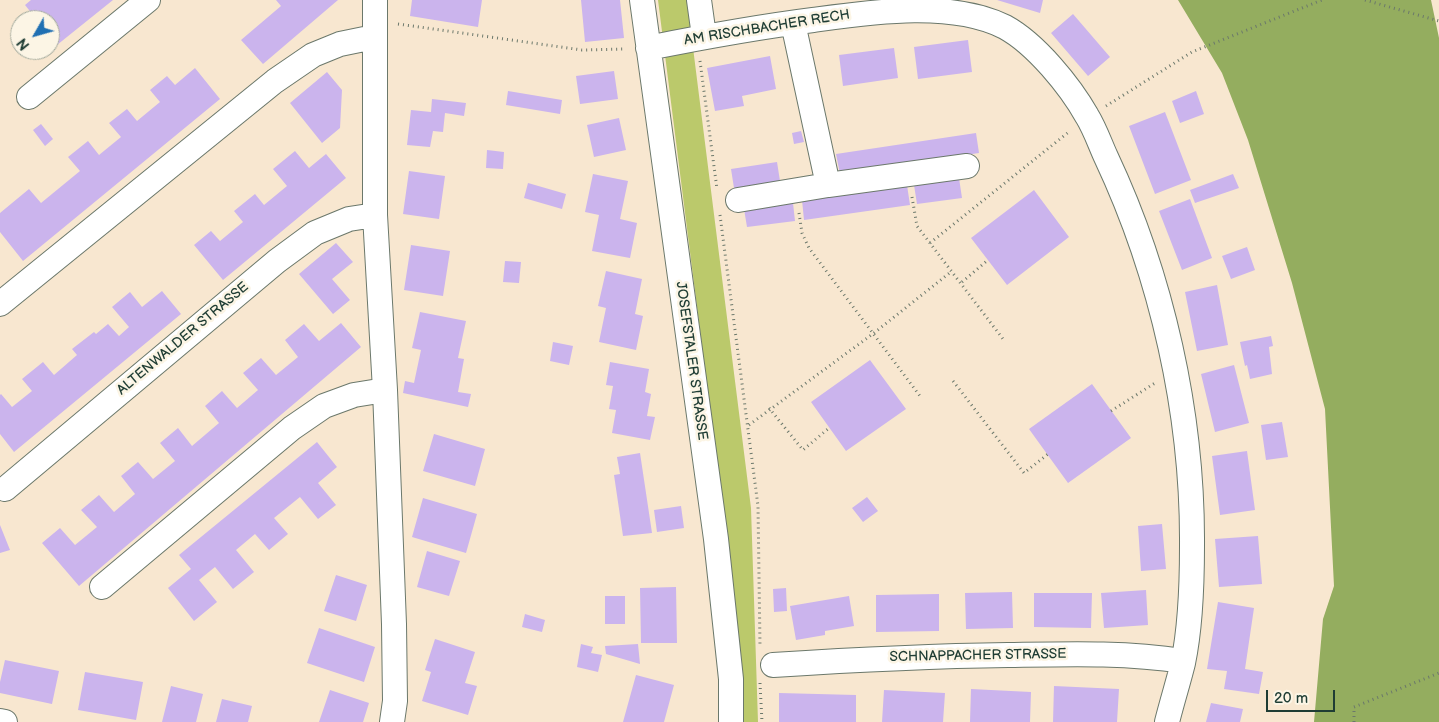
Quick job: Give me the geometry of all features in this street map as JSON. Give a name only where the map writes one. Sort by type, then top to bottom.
[{"type":"street","points":[[29,97],[148,0]]},
{"type":"street","name":"JOSEFSTALER STRASSE","points":[[642,0],[716,539],[731,679],[731,722]]},
{"type":"street","points":[[700,0],[701,37]]},
{"type":"street","name":"AM RISCHBACHER RECH","points":[[648,48],[701,37],[793,23],[877,12],[932,9],[972,14],[1005,27],[1036,50],[1071,91],[1088,117],[1122,190],[1140,236],[1160,306],[1175,371],[1189,463],[1192,546],[1190,608],[1183,660],[1167,722]]},
{"type":"street","points":[[375,19],[375,215],[385,390],[394,624],[395,701],[392,722]]},
{"type":"street","points":[[0,304],[275,81],[313,55],[340,44],[375,19]]},
{"type":"street","points":[[793,23],[828,185]]},
{"type":"street","points":[[725,202],[828,185],[967,166]]},
{"type":"street","name":"ALTENWALDER STRASSE","points":[[5,489],[277,261],[316,233],[348,219],[375,215]]},
{"type":"street","points":[[102,587],[300,422],[324,406],[354,396],[385,390]]},
{"type":"street","name":"SCHNAPPACHER STRASSE","points":[[764,663],[1059,654],[1152,656],[1183,660]]},
{"type":"street","points":[[0,721],[5,722]]},
{"type":"path","points":[[930,243],[1088,117],[1192,52],[1322,0]]},
{"type":"path","points":[[1365,0],[1439,21]]},
{"type":"path","points":[[375,19],[582,50],[648,48]]},
{"type":"path","points":[[701,37],[725,202],[758,506],[764,663],[762,722]]},
{"type":"path","points":[[908,174],[917,226],[1003,339]]},
{"type":"path","points":[[795,191],[802,233],[809,248],[920,396]]},
{"type":"path","points":[[961,282],[988,260]]},
{"type":"path","points":[[748,425],[874,333],[952,271]]},
{"type":"path","points":[[1111,411],[1175,371]]},
{"type":"path","points":[[953,381],[1024,473],[1048,454]]},
{"type":"path","points":[[770,408],[803,450],[829,428]]},
{"type":"path","points":[[1354,722],[1354,707],[1439,673]]},
{"type":"green space","points":[[658,0],[687,0],[751,508],[758,722],[742,722],[704,362]]},
{"type":"green space","points":[[1178,0],[1431,0],[1439,38],[1439,722],[1314,722],[1323,619],[1334,586],[1325,409],[1292,283],[1248,140],[1222,73]]},
{"type":"building","points":[[31,0],[113,0],[60,43],[60,10],[29,10],[25,5]]},
{"type":"building","points":[[276,0],[338,0],[263,64],[241,40],[281,6]]},
{"type":"building","points":[[412,0],[482,0],[478,27],[410,16]]},
{"type":"building","points":[[581,0],[620,0],[624,38],[585,42]]},
{"type":"building","points":[[997,0],[1043,0],[1040,13]]},
{"type":"building","points":[[1073,14],[1110,57],[1088,76],[1051,33]]},
{"type":"building","points":[[968,40],[972,72],[918,79],[914,47]]},
{"type":"building","points":[[894,48],[898,78],[843,86],[839,55]]},
{"type":"building","points":[[770,56],[776,89],[742,96],[744,106],[715,111],[707,68]]},
{"type":"building","points":[[195,68],[220,99],[23,261],[0,232],[0,213],[29,189],[41,203],[80,171],[68,157],[88,141],[99,155],[121,137],[109,123],[127,109],[137,121],[160,102],[150,90],[167,76],[175,85]]},
{"type":"building","points":[[614,71],[618,99],[580,104],[576,76]]},
{"type":"building","points":[[327,72],[342,90],[340,128],[322,143],[290,103]]},
{"type":"building","points":[[508,91],[562,100],[560,114],[506,105]]},
{"type":"building","points":[[1196,91],[1204,114],[1180,123],[1172,101]]},
{"type":"building","points":[[432,99],[466,103],[464,116],[445,113],[443,132],[433,131],[430,147],[407,145],[411,110],[431,112]]},
{"type":"building","points":[[1165,112],[1191,180],[1155,194],[1129,126]]},
{"type":"building","points":[[619,118],[626,150],[594,157],[587,125]]},
{"type":"building","points":[[41,124],[53,139],[45,146],[33,130]]},
{"type":"building","points":[[801,131],[804,142],[794,144],[792,133]]},
{"type":"building","points":[[976,133],[979,153],[840,174],[836,154]]},
{"type":"building","points":[[487,150],[504,152],[503,169],[486,168]]},
{"type":"building","points":[[295,151],[309,168],[326,154],[346,178],[223,280],[194,245],[211,231],[220,241],[243,222],[234,211],[255,194],[264,205],[287,186],[273,169]]},
{"type":"building","points":[[777,162],[780,181],[734,188],[731,169]]},
{"type":"building","points":[[409,171],[445,176],[439,219],[403,214]]},
{"type":"building","points":[[593,174],[628,181],[620,219],[637,223],[630,258],[592,251],[599,215],[585,212]]},
{"type":"building","points":[[1233,174],[1239,188],[1195,203],[1190,190]]},
{"type":"building","points":[[959,178],[962,198],[917,204],[914,185]]},
{"type":"building","points":[[528,183],[566,194],[562,209],[524,198]]},
{"type":"building","points":[[907,185],[910,205],[804,220],[802,200]]},
{"type":"building","points":[[1034,190],[1069,237],[1007,285],[971,238]]},
{"type":"building","points":[[1190,199],[1212,258],[1182,270],[1159,211]]},
{"type":"building","points":[[793,203],[795,221],[747,227],[744,209]]},
{"type":"building","points":[[336,243],[353,262],[332,279],[350,300],[333,314],[299,274]]},
{"type":"building","points":[[411,245],[450,251],[443,296],[404,290]]},
{"type":"building","points":[[1247,247],[1255,270],[1231,279],[1222,256]]},
{"type":"building","points":[[505,261],[521,262],[519,283],[503,282]]},
{"type":"building","points":[[606,271],[642,279],[635,314],[643,316],[636,350],[599,342],[606,308],[598,306]]},
{"type":"building","points":[[1217,285],[1228,345],[1197,351],[1185,292]]},
{"type":"building","points":[[162,291],[181,314],[14,452],[0,434],[0,395],[12,407],[32,391],[22,379],[43,362],[54,375],[77,355],[72,349],[94,332],[96,334],[108,324],[119,336],[129,327],[112,307],[130,292],[142,307]]},
{"type":"building","points":[[420,312],[466,321],[458,358],[464,359],[458,392],[471,394],[468,407],[403,393],[405,381],[414,383],[421,350],[412,348]]},
{"type":"building","points":[[341,323],[361,347],[79,586],[42,543],[60,528],[75,545],[97,527],[81,510],[99,495],[114,512],[135,494],[121,476],[138,462],[153,479],[175,461],[160,443],[178,428],[192,446],[219,423],[205,406],[222,391],[237,408],[258,390],[243,373],[261,358],[276,375],[298,357],[285,340],[304,324],[319,341]]},
{"type":"building","points":[[1271,336],[1273,346],[1269,347],[1272,374],[1250,379],[1240,342]]},
{"type":"building","points":[[553,342],[573,346],[569,365],[550,361]]},
{"type":"building","points":[[870,360],[906,409],[846,451],[811,402]]},
{"type":"building","points":[[610,362],[649,369],[645,392],[651,394],[647,416],[655,417],[650,440],[612,433],[616,410],[609,409],[613,386],[606,385]]},
{"type":"building","points":[[1234,365],[1249,423],[1215,432],[1201,374]]},
{"type":"building","points":[[1092,384],[1131,438],[1068,483],[1029,429]]},
{"type":"building","points":[[1282,422],[1288,457],[1266,460],[1261,425]]},
{"type":"building","points":[[434,434],[485,449],[475,486],[423,471]]},
{"type":"building","points":[[317,442],[337,467],[318,483],[336,505],[318,519],[300,497],[274,518],[288,534],[269,550],[255,534],[236,550],[254,572],[233,589],[215,567],[199,580],[217,602],[194,621],[168,588],[191,569],[179,555]]},
{"type":"building","points":[[1247,451],[1255,510],[1220,515],[1212,456]]},
{"type":"building","points":[[640,453],[652,533],[623,536],[614,475],[620,474],[617,457]]},
{"type":"building","points":[[867,497],[878,511],[863,522],[852,508]]},
{"type":"building","points":[[423,498],[477,514],[466,553],[412,537]]},
{"type":"building","points":[[681,506],[684,528],[657,532],[654,510]]},
{"type":"building","points":[[1162,524],[1166,569],[1141,571],[1138,526]]},
{"type":"building","points":[[0,525],[10,550],[0,553]]},
{"type":"building","points":[[1258,536],[1262,584],[1219,587],[1215,539]]},
{"type":"building","points":[[427,551],[460,561],[449,596],[417,587]]},
{"type":"building","points":[[336,575],[367,585],[356,621],[324,611]]},
{"type":"building","points":[[676,587],[677,643],[641,643],[640,588]]},
{"type":"building","points":[[786,588],[787,611],[774,612],[773,589]]},
{"type":"building","points":[[1146,590],[1148,625],[1104,628],[1101,593]]},
{"type":"building","points":[[1012,592],[1013,628],[966,629],[965,593]]},
{"type":"building","points":[[1034,593],[1092,593],[1091,628],[1034,627]]},
{"type":"building","points":[[939,594],[939,631],[876,632],[876,595]]},
{"type":"building","points":[[605,596],[625,596],[625,624],[605,624]]},
{"type":"building","points":[[849,596],[854,626],[825,631],[825,635],[796,640],[790,606]]},
{"type":"building","points":[[1218,602],[1254,608],[1245,669],[1263,672],[1259,694],[1224,689],[1227,671],[1207,669]]},
{"type":"building","points":[[525,614],[545,620],[542,632],[522,627]]},
{"type":"building","points":[[319,628],[375,647],[364,682],[307,663]]},
{"type":"building","points":[[435,639],[475,652],[465,683],[477,686],[468,715],[422,701],[431,672],[425,670]]},
{"type":"building","points":[[581,644],[593,647],[591,653],[602,655],[598,672],[577,667]]},
{"type":"building","points":[[638,644],[640,664],[606,654],[605,646]]},
{"type":"building","points":[[5,660],[59,671],[52,704],[0,693],[0,682]]},
{"type":"building","points":[[85,672],[143,682],[136,720],[78,710]]},
{"type":"building","points":[[636,675],[674,685],[664,722],[623,722]]},
{"type":"building","points":[[171,686],[203,694],[196,722],[162,722]]},
{"type":"building","points":[[1054,686],[1119,689],[1117,722],[1053,722]]},
{"type":"building","points":[[971,689],[1031,692],[1030,722],[970,722]]},
{"type":"building","points":[[330,690],[369,703],[363,722],[319,722]]},
{"type":"building","points":[[884,690],[945,693],[943,722],[882,722]]},
{"type":"building","points":[[779,693],[856,695],[856,722],[779,722]]},
{"type":"building","points":[[222,699],[252,706],[248,722],[216,722]]},
{"type":"building","points":[[1211,703],[1243,709],[1240,722],[1206,722]]}]
